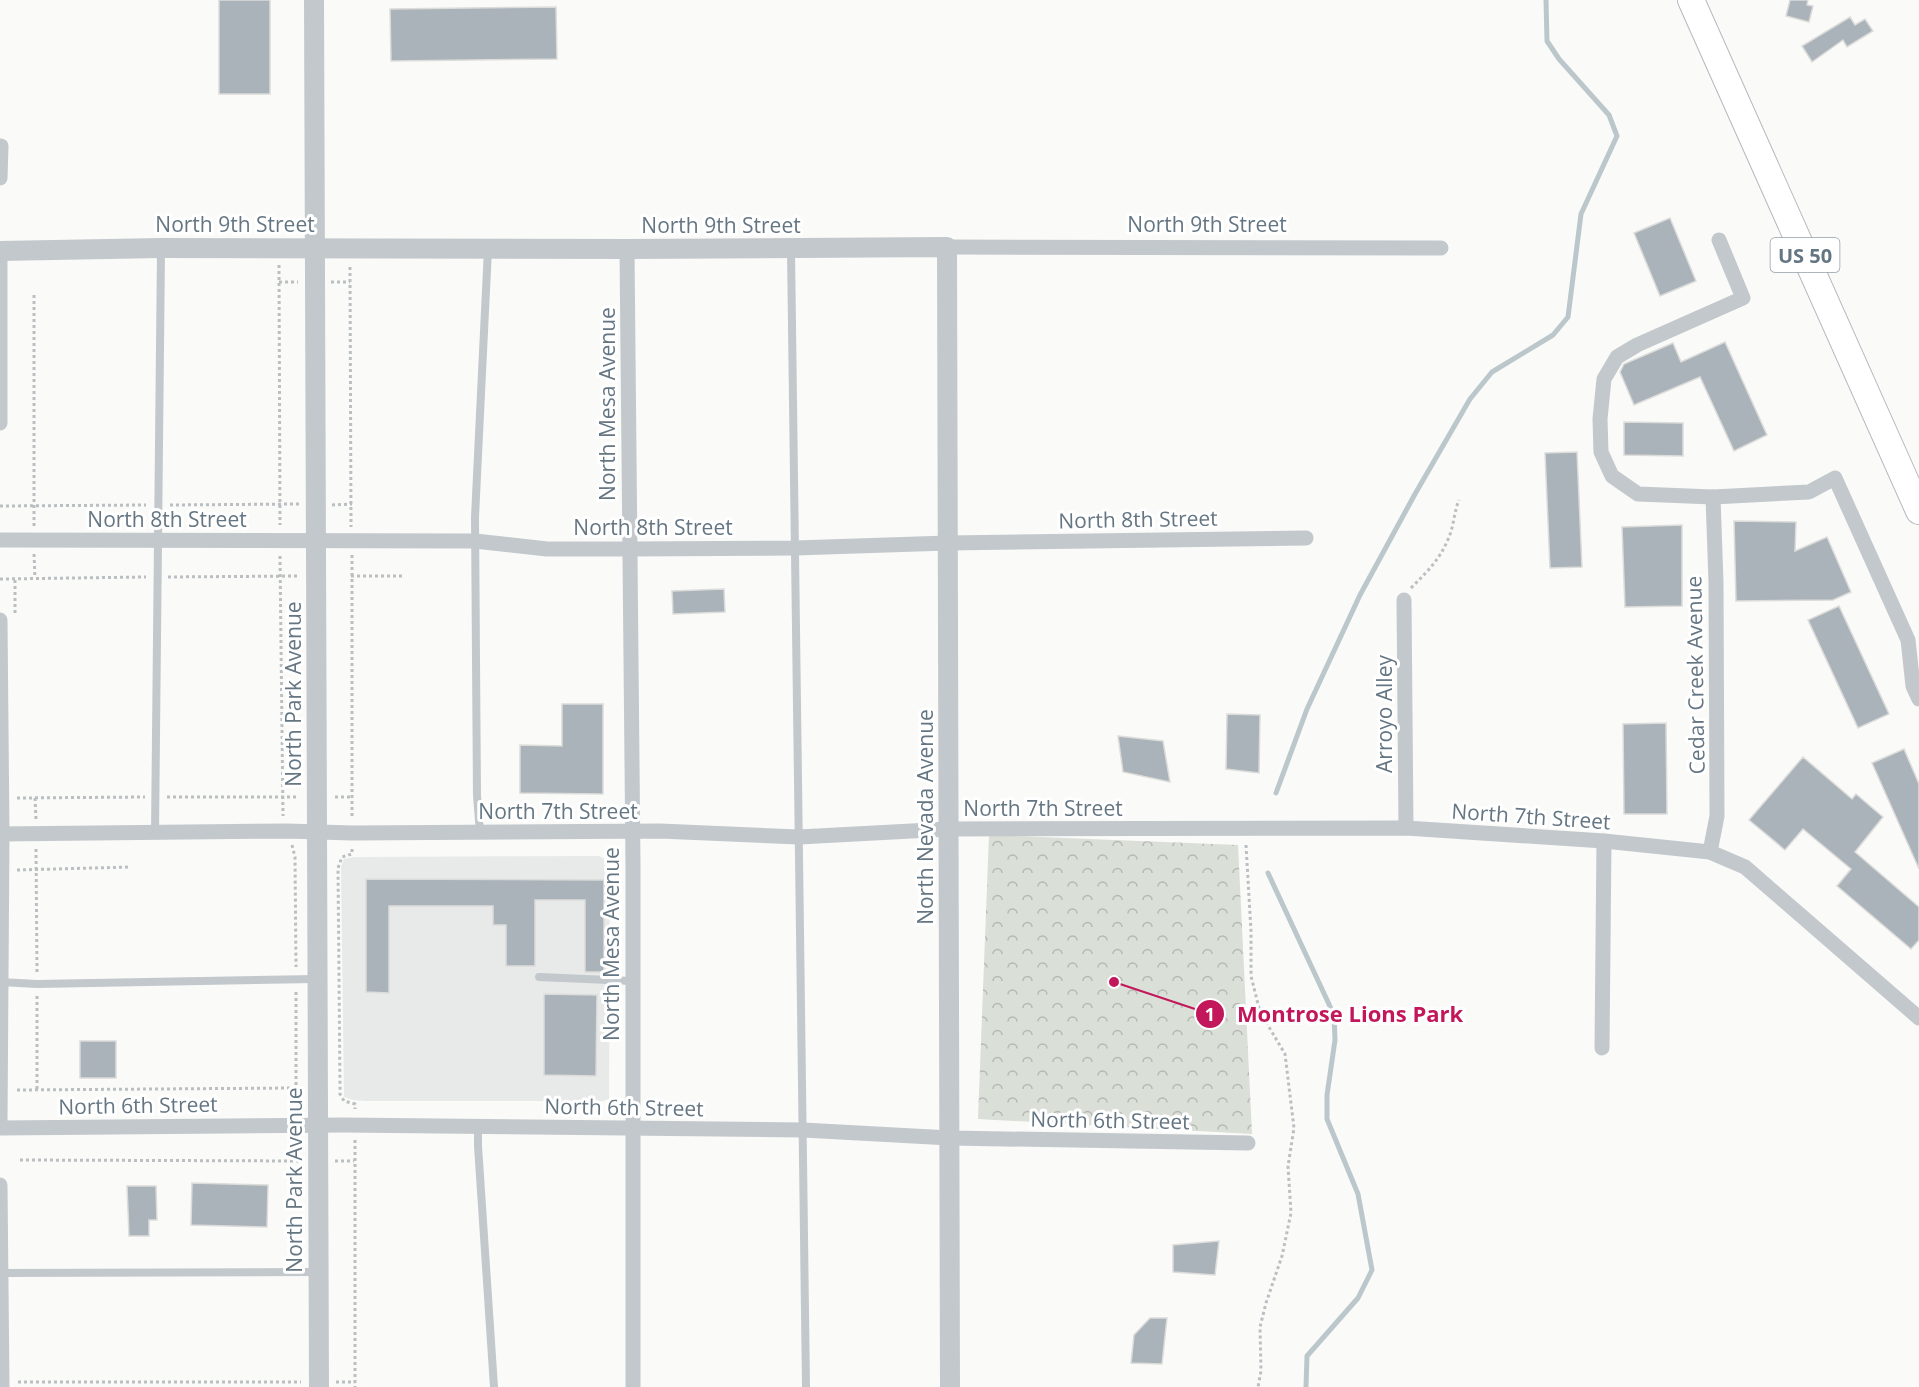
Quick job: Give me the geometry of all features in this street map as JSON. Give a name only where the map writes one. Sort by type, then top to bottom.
[{"type":"highway","name":"US 50","points":[[1691,0],[1919,511]]},
{"type":"street","name":"North Park Avenue","points":[[314,0],[319,1384]]},
{"type":"street","points":[[0,178],[1,146]]},
{"type":"street","points":[[1719,240],[1743,298],[1637,345],[1617,357],[1604,379],[1600,419],[1601,452],[1612,476],[1638,494],[1713,497],[1809,492],[1835,478],[1908,640],[1913,686],[1919,699]]},
{"type":"street","name":"North 9th Street","points":[[0,250],[488,247],[627,249],[1442,248]]},
{"type":"street","name":"North Nevada Avenue","points":[[947,247],[951,1387]]},
{"type":"street","name":"North Mesa Avenue","points":[[627,249],[632,832],[633,1387]]},
{"type":"street","points":[[0,250],[0,423]]},
{"type":"street","name":"Cedar Creek Avenue","points":[[1710,852],[1717,816],[1716,582],[1713,497]]},
{"type":"street","points":[[0,535],[0,551]]},
{"type":"street","name":"North 8th Street","points":[[0,540],[475,541],[547,549],[628,549],[1306,538]]},
{"type":"street","name":"Arroyo Alley","points":[[1404,600],[1406,828]]},
{"type":"street","points":[[0,620],[0,1123]]},
{"type":"street","name":"North 7th Street","points":[[1,834],[287,831],[352,833],[632,832],[799,837],[949,829],[1406,828],[1710,852],[1745,867],[1919,1018]]},
{"type":"street","points":[[1602,1048],[1604,842]]},
{"type":"street","name":"North 6th Street","points":[[0,1128],[478,1126],[803,1130],[950,1138],[1248,1143]]},
{"type":"street","points":[[0,1185],[2,1384]]},
{"type":"lane","points":[[480,832],[477,796],[475,517],[488,247]]},
{"type":"lane","points":[[155,833],[161,248]]},
{"type":"lane","points":[[791,249],[806,1387]]},
{"type":"lane","points":[[539,977],[632,981]]},
{"type":"lane","points":[[1,982],[37,984],[318,979]]},
{"type":"lane","points":[[478,1126],[494,1387]]},
{"type":"lane","points":[[2,1273],[319,1272]]},
{"type":"path","points":[[279,248],[282,813],[295,857],[296,1097]]},
{"type":"path","points":[[34,294],[35,578]]},
{"type":"path","points":[[1404,600],[1412,587],[1440,557],[1450,535],[1454,512],[1460,500]]},
{"type":"path","points":[[0,506],[35,506]]},
{"type":"path","points":[[0,579],[280,576]]},
{"type":"path","points":[[351,576],[403,576]]},
{"type":"path","points":[[1,799],[35,797],[282,798]]},
{"type":"path","points":[[35,797],[37,1090]]},
{"type":"path","points":[[1245,828],[1251,976],[1260,1012],[1285,1054],[1294,1128],[1288,1166],[1291,1214],[1282,1256],[1260,1327],[1261,1371],[1258,1387]]},
{"type":"path","points":[[15,870],[131,867]]},
{"type":"path","points":[[15,1090],[296,1088]]},
{"type":"path","points":[[20,1160],[354,1161]]},
{"type":"path","points":[[2,1384],[355,1382]]},
{"type":"shaded area","points":[[599,856],[610,864],[609,1099],[603,1101],[364,1101],[344,1097],[341,867],[344,859],[354,857]]},
{"type":"green space","points":[[989,835],[1238,845],[1252,1134],[978,1119]]},
{"type":"building","points":[[219,0],[270,0],[270,94],[219,94]]},
{"type":"building","points":[[1790,0],[1808,0],[1807,5],[1813,6],[1809,22],[1786,16]]},
{"type":"building","points":[[556,7],[557,59],[391,61],[390,9]]},
{"type":"building","points":[[1850,17],[1855,25],[1865,19],[1873,31],[1847,47],[1843,40],[1812,62],[1802,46]]},
{"type":"building","points":[[1670,218],[1696,281],[1660,296],[1634,233]]},
{"type":"building","points":[[1725,342],[1767,435],[1734,451],[1700,377],[1634,405],[1620,372],[1624,364],[1673,343],[1681,362]]},
{"type":"building","points":[[1624,422],[1683,423],[1683,456],[1624,455]]},
{"type":"building","points":[[1577,452],[1582,567],[1550,568],[1545,453]]},
{"type":"building","points":[[1734,521],[1796,522],[1795,551],[1827,537],[1851,592],[1833,600],[1736,601]]},
{"type":"building","points":[[1682,525],[1682,606],[1625,607],[1622,527]]},
{"type":"building","points":[[724,589],[725,612],[673,614],[672,591]]},
{"type":"building","points":[[1839,606],[1889,714],[1858,728],[1808,620]]},
{"type":"building","points":[[562,704],[603,704],[603,794],[520,793],[520,745],[562,746]]},
{"type":"building","points":[[1227,714],[1260,715],[1259,773],[1226,769]]},
{"type":"building","points":[[1666,723],[1667,814],[1624,814],[1623,724]]},
{"type":"building","points":[[1118,736],[1163,741],[1170,782],[1123,772]]},
{"type":"building","points":[[1904,749],[1919,784],[1919,869],[1872,763]]},
{"type":"building","points":[[1803,757],[1852,799],[1856,794],[1883,817],[1855,852],[1919,907],[1919,940],[1911,949],[1837,886],[1851,869],[1803,829],[1785,850],[1749,820]]},
{"type":"building","points":[[366,879],[604,880],[604,972],[585,972],[585,900],[535,900],[535,966],[506,966],[506,925],[493,925],[493,906],[389,906],[389,993],[366,992]]},
{"type":"building","points":[[544,994],[597,995],[596,1076],[544,1075]]},
{"type":"building","points":[[80,1041],[116,1041],[116,1078],[80,1078]]},
{"type":"building","points":[[192,1183],[268,1185],[267,1227],[191,1225]]},
{"type":"building","points":[[127,1186],[156,1186],[157,1220],[149,1220],[149,1236],[129,1236]]},
{"type":"building","points":[[1219,1241],[1215,1275],[1173,1272],[1173,1245]]},
{"type":"building","points":[[1150,1318],[1167,1318],[1162,1364],[1131,1363],[1134,1335]]},
{"type":"waterway","points":[[1276,793],[1307,709],[1360,595],[1470,399],[1492,372],[1553,335],[1568,317],[1581,214],[1617,136],[1609,115],[1559,59],[1547,41],[1546,0]]},
{"type":"waterway","points":[[1268,873],[1334,1015],[1335,1040],[1327,1095],[1327,1119],[1358,1194],[1372,1270],[1358,1298],[1307,1356],[1306,1387]]},
{"type":"place","name":"Montrose Lions Park","points":[[1114,982]]}]
